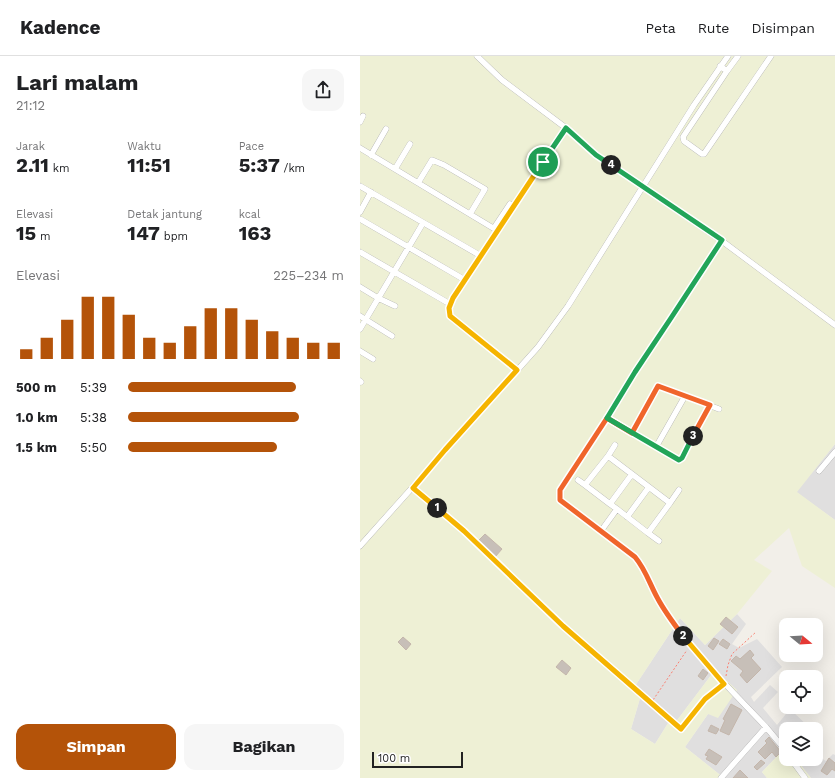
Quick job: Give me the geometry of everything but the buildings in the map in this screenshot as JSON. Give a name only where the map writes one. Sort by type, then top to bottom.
[{"type":"street","points":[[477,56],[502,80],[566,128],[596,155],[722,240],[835,325]]},
{"type":"street","points":[[360,546],[538,347],[568,306],[642,186],[728,56]]},
{"type":"street","points":[[738,56],[684,137],[684,141],[702,154],[704,154],[771,56]]},
{"type":"street","points":[[720,66],[727,71]]},
{"type":"street","points":[[360,122],[363,116]]},
{"type":"street","points":[[496,229],[566,128]]},
{"type":"street","points":[[371,155],[386,129]]},
{"type":"street","points":[[395,169],[410,144]]},
{"type":"street","points":[[360,148],[496,229]]},
{"type":"street","points":[[418,183],[432,160],[444,165],[485,190],[470,214]]},
{"type":"street","points":[[360,186],[481,256]]},
{"type":"street","points":[[360,212],[371,192]]},
{"type":"street","points":[[510,204],[481,256],[450,304],[449,311],[450,316],[517,370]]},
{"type":"street","points":[[360,219],[465,280]]},
{"type":"street","points":[[360,329],[424,223]]},
{"type":"street","points":[[360,252],[450,304]]},
{"type":"street","points":[[360,287],[395,306]]},
{"type":"street","points":[[360,316],[392,336]]},
{"type":"street","points":[[360,351],[374,359]]},
{"type":"street","points":[[648,351],[560,490],[560,500],[640,563],[673,623],[724,684],[779,743]]},
{"type":"street","points":[[632,433],[658,386],[719,409]]},
{"type":"street","points":[[656,447],[685,396]]},
{"type":"street","points":[[607,418],[678,460],[680,459],[710,405]]},
{"type":"street","points":[[585,485],[615,445]]},
{"type":"street","points":[[819,471],[835,452]]},
{"type":"street","points":[[608,456],[670,503]]},
{"type":"street","points":[[610,504],[632,474]]},
{"type":"street","points":[[578,480],[659,541]]},
{"type":"street","points":[[627,517],[649,487]]},
{"type":"street","points":[[648,533],[680,490]]},
{"type":"street","points":[[601,531],[617,509]]},
{"type":"street","points":[[721,778],[766,727]]},
{"type":"street","points":[[796,766],[805,778]]},
{"type":"path","points":[[648,351],[722,240]]},
{"type":"path","points":[[413,488],[464,531],[563,626],[681,729],[705,699],[724,684],[732,654],[756,632]]},
{"type":"path","points":[[651,703],[690,644]]},
{"type":"shaded area","points":[[835,444],[835,520],[796,492]]},
{"type":"shaded area","points":[[737,614],[746,624],[732,644],[739,648],[757,639],[782,667],[751,697],[754,702],[770,685],[778,692],[763,708],[777,725],[779,723],[779,754],[762,772],[767,778],[724,778],[685,747],[708,714],[737,691],[715,670],[675,723],[670,720],[655,744],[631,729],[641,695],[635,686],[680,618],[705,645]]},
{"type":"shaded area","points":[[786,714],[795,714],[804,722],[779,722]]},
{"type":"shaded area","points":[[833,754],[835,755],[835,778],[811,778],[802,766],[823,766],[823,759],[826,761]]},
{"type":"green space","points":[[360,56],[835,56],[835,444],[797,492],[835,520],[835,588],[802,566],[789,528],[754,560],[772,571],[737,614],[705,645],[680,618],[635,686],[641,695],[631,729],[655,744],[670,720],[675,723],[715,670],[737,690],[718,718],[708,714],[685,747],[724,778],[360,778]]},
{"type":"green space","points":[[779,754],[779,766],[802,766],[811,778],[767,778],[762,772]]},
{"type":"route","points":[[543,162],[453,298],[449,308],[450,316],[517,370],[413,488],[464,531],[563,626],[681,729],[705,699],[724,684],[673,623],[659,600],[644,569],[635,557],[560,500],[559,496],[560,490],[607,418],[632,433],[658,386],[710,405],[682,458],[679,460],[675,458],[632,433],[607,418],[648,351],[722,240],[596,155],[566,128],[543,162]]}]
